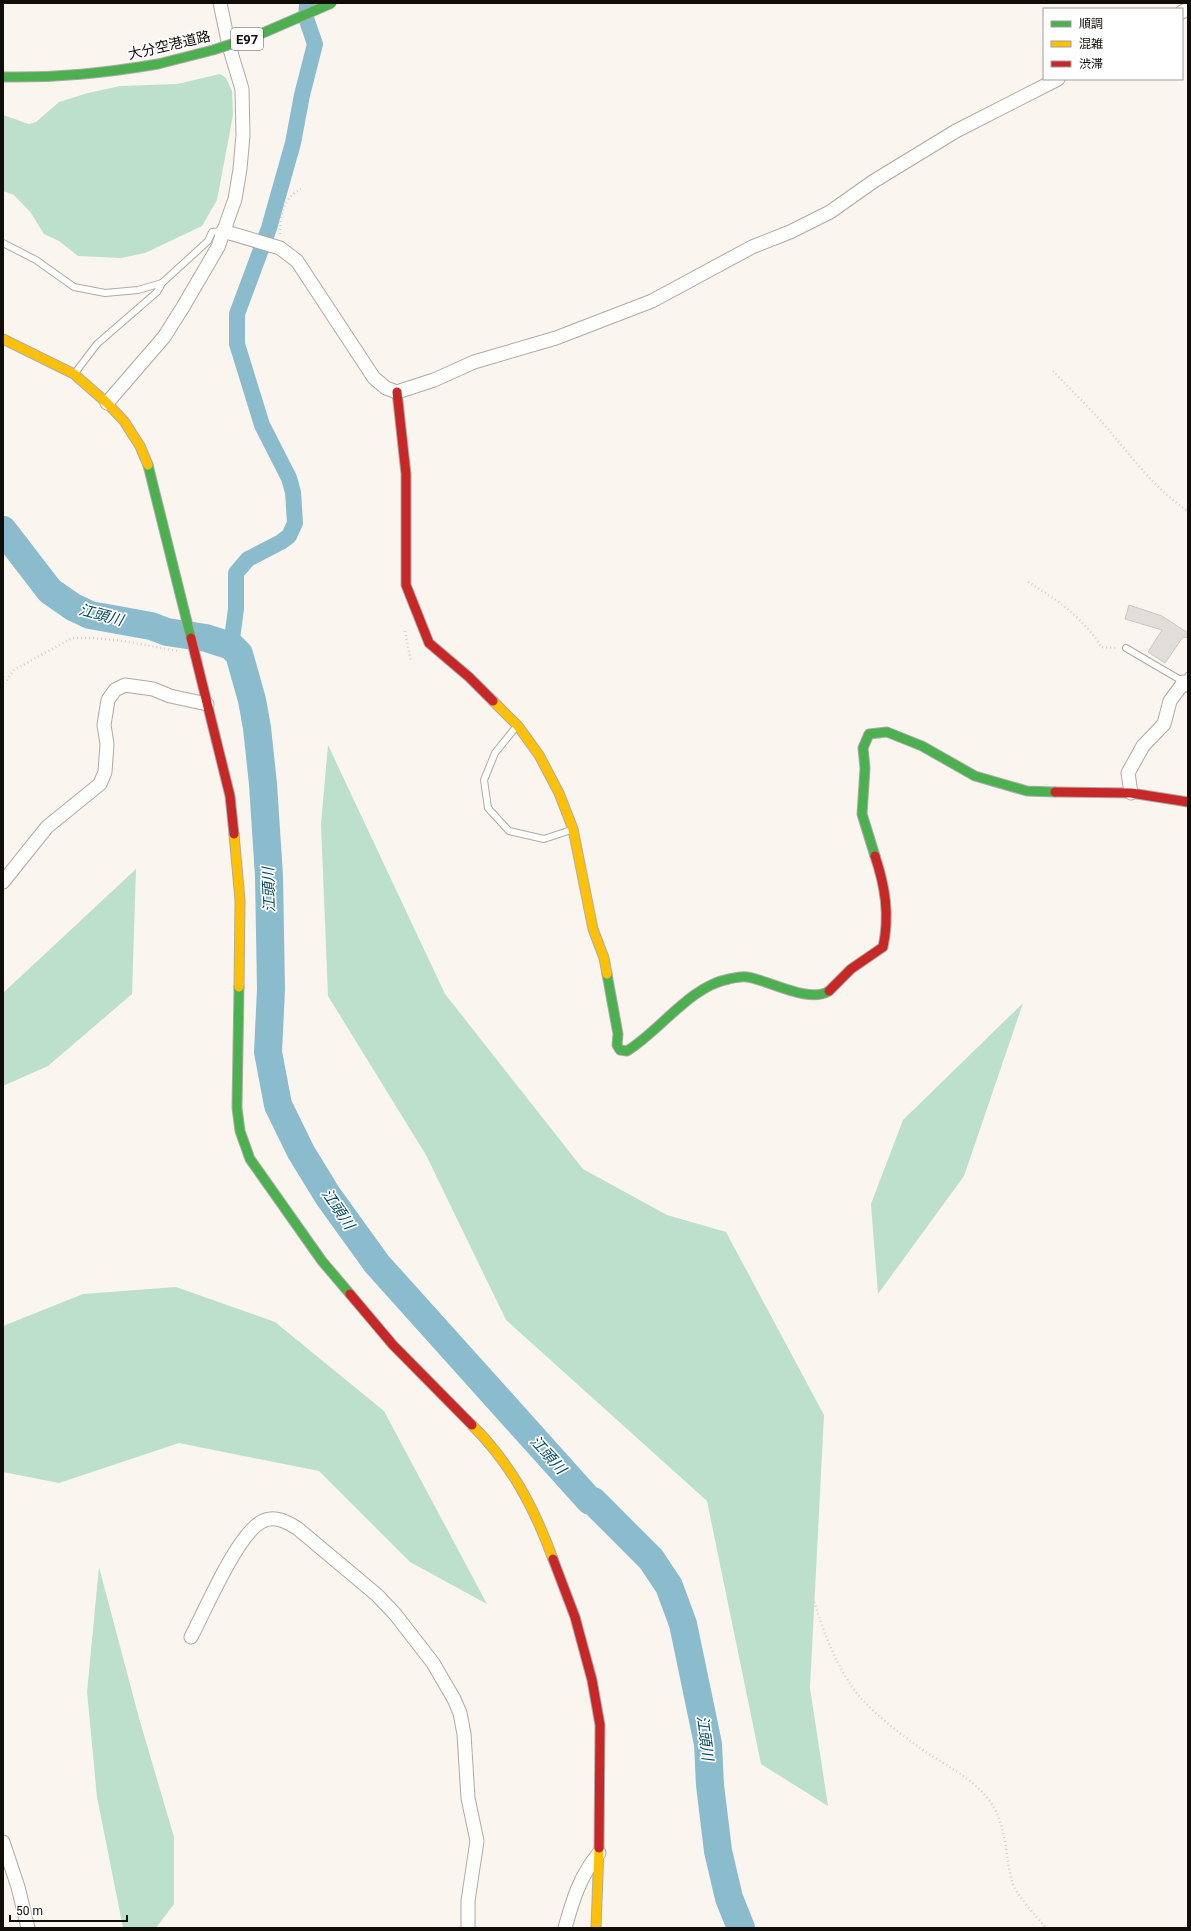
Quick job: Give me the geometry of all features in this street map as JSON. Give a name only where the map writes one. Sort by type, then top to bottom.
[{"type":"main road","name":"大分空港道路","points":[[3,77],[46,78],[97,74],[158,64],[213,50],[256,36],[332,3]]},
{"type":"main road","points":[[3,339],[74,374],[107,403],[124,421],[140,446],[148,464],[230,796],[240,900],[237,1108],[240,1131],[250,1159],[322,1261],[393,1345],[493,1446],[528,1499],[543,1531],[575,1617],[592,1680],[600,1726],[599,1853],[596,1928]]},
{"type":"main road","points":[[397,392],[406,474],[408,519],[405,548],[406,585],[429,644],[469,677],[518,726],[539,755],[559,793],[573,829],[593,929],[604,958],[618,1034],[617,1045],[620,1050],[627,1051],[632,1048],[693,997],[715,983],[732,978],[746,977],[810,995],[824,994],[851,969],[882,947],[887,929],[884,882],[862,814],[865,768],[863,748],[870,734],[887,732],[922,746],[975,776],[1027,791],[1131,793],[1188,802]]},
{"type":"street","points":[[107,403],[164,337],[218,247],[235,199],[240,169],[242,89],[229,46],[220,3]]},
{"type":"street","points":[[223,231],[275,246],[297,261],[374,378],[386,388],[397,392],[434,380],[474,362],[556,338],[652,301],[752,247],[790,232],[830,212],[874,181],[956,132],[1056,80]]},
{"type":"street","points":[[1131,793],[1128,773],[1142,746],[1164,724],[1170,701],[1187,681]]},
{"type":"street","points":[[3,882],[48,827],[100,784],[105,772],[107,744],[104,725],[108,700],[115,690],[125,685],[152,689],[170,696],[207,704]]},
{"type":"street","points":[[191,1637],[232,1557],[247,1534],[263,1520],[272,1519],[286,1521],[297,1528],[377,1595],[395,1614],[433,1663],[454,1699],[462,1722],[468,1798],[477,1841],[468,1901],[468,1928]]},
{"type":"street","points":[[3,1842],[18,1887],[28,1928]]},
{"type":"street","points":[[565,1928],[573,1897],[581,1878],[599,1853]]},
{"type":"lane","points":[[74,374],[97,344],[157,292],[162,283],[208,241],[212,232],[223,231]]},
{"type":"lane","points":[[3,243],[36,260],[74,287],[105,293],[138,290],[162,283]]},
{"type":"lane","points":[[1126,648],[1187,681]]},
{"type":"lane","points":[[518,726],[495,753],[484,780],[488,808],[509,831],[544,839],[573,829]]},
{"type":"path","points":[[275,246],[282,212],[291,194],[301,189]]},
{"type":"path","points":[[1053,371],[1111,433],[1148,477],[1174,502],[1188,510]]},
{"type":"path","points":[[1028,582],[1059,601],[1094,635],[1101,647],[1126,648]]},
{"type":"path","points":[[3,682],[7,680],[14,670],[72,638],[94,638],[149,645],[196,655]]},
{"type":"path","points":[[809,1587],[825,1636],[844,1674],[860,1697],[883,1719],[920,1748],[975,1784],[992,1804],[1002,1824],[1013,1883],[1026,1903],[1046,1928]]},
{"type":"green space","points":[[220,74],[226,78],[232,91],[233,115],[217,200],[202,226],[145,253],[121,258],[78,256],[59,241],[44,234],[31,213],[14,195],[3,191],[3,115],[29,124],[36,122],[59,102],[88,93],[120,86],[177,84]]},
{"type":"green space","points":[[328,745],[445,994],[583,1169],[667,1215],[726,1232],[824,1415],[810,1688],[828,1806],[761,1764],[707,1501],[506,1320],[426,1155],[328,996],[321,824]]},
{"type":"green space","points":[[136,869],[132,994],[48,1066],[3,1086],[3,993]]},
{"type":"green space","points":[[1023,1003],[964,1176],[878,1294],[871,1204],[903,1120]]},
{"type":"green space","points":[[176,1287],[275,1322],[384,1411],[487,1604],[410,1562],[319,1471],[179,1443],[59,1483],[3,1472],[3,1326],[83,1294]]},
{"type":"green space","points":[[99,1567],[139,1718],[174,1837],[174,1904],[156,1928],[123,1928],[97,1797],[87,1692]]},
{"type":"building","points":[[1129,605],[1162,616],[1188,633],[1188,638],[1183,637],[1165,663],[1148,652],[1162,630],[1125,619]]},
{"type":"waterway","points":[[231,646],[236,609],[236,573],[248,559],[281,542],[289,536],[295,523],[293,492],[289,478],[262,425],[237,344],[237,314],[269,228],[293,143],[302,95],[315,44],[306,18],[307,5]]},
{"type":"waterway","name":"江頭川","points":[[3,530],[50,591],[73,607],[90,615],[151,626],[167,632],[206,638],[231,646],[239,654],[252,700],[257,728],[263,784],[269,876],[271,989],[268,1052],[278,1105],[301,1152],[328,1196],[377,1264],[590,1501],[593,1501],[651,1559],[669,1586],[683,1624],[708,1744],[710,1785],[718,1851],[729,1898],[741,1928]]},
{"type":"traffic: fast","points":[[158,64],[213,50],[256,36],[332,3]]},
{"type":"traffic: fast","points":[[3,77],[43,77],[81,74],[158,64]]},
{"type":"traffic: fast","points":[[148,465],[191,638]]},
{"type":"traffic: fast","points":[[875,856],[862,814],[865,768],[863,748],[869,734],[887,732],[922,746],[975,776],[1027,791],[1055,792]]},
{"type":"traffic: fast","points":[[607,974],[618,1034],[617,1045],[620,1050],[627,1051],[688,1000],[701,990],[715,983],[729,979],[747,977],[811,995],[829,991]]},
{"type":"traffic: fast","points":[[239,987],[237,1108],[240,1131],[250,1159],[322,1261],[350,1294]]},
{"type":"traffic: slow","points":[[3,339],[74,374],[107,403],[124,421],[140,446],[148,465]]},
{"type":"traffic: slow","points":[[493,701],[518,726],[539,755],[559,793],[573,829],[593,929],[604,958],[607,974]]},
{"type":"traffic: slow","points":[[234,834],[240,900],[239,987]]},
{"type":"traffic: slow","points":[[472,1425],[498,1455],[520,1487],[538,1522],[553,1559]]},
{"type":"traffic: slow","points":[[596,1928],[599,1848]]},
{"type":"traffic: jam","points":[[397,392],[406,474],[406,585],[429,643],[469,677],[493,701]]},
{"type":"traffic: jam","points":[[191,638],[230,796],[234,834]]},
{"type":"traffic: jam","points":[[1055,792],[1131,793],[1188,802]]},
{"type":"traffic: jam","points":[[829,991],[851,969],[883,947],[886,912],[884,890],[875,856]]},
{"type":"traffic: jam","points":[[350,1294],[393,1345],[472,1425]]},
{"type":"traffic: jam","points":[[553,1559],[575,1617],[592,1680],[600,1725],[599,1848]]}]
